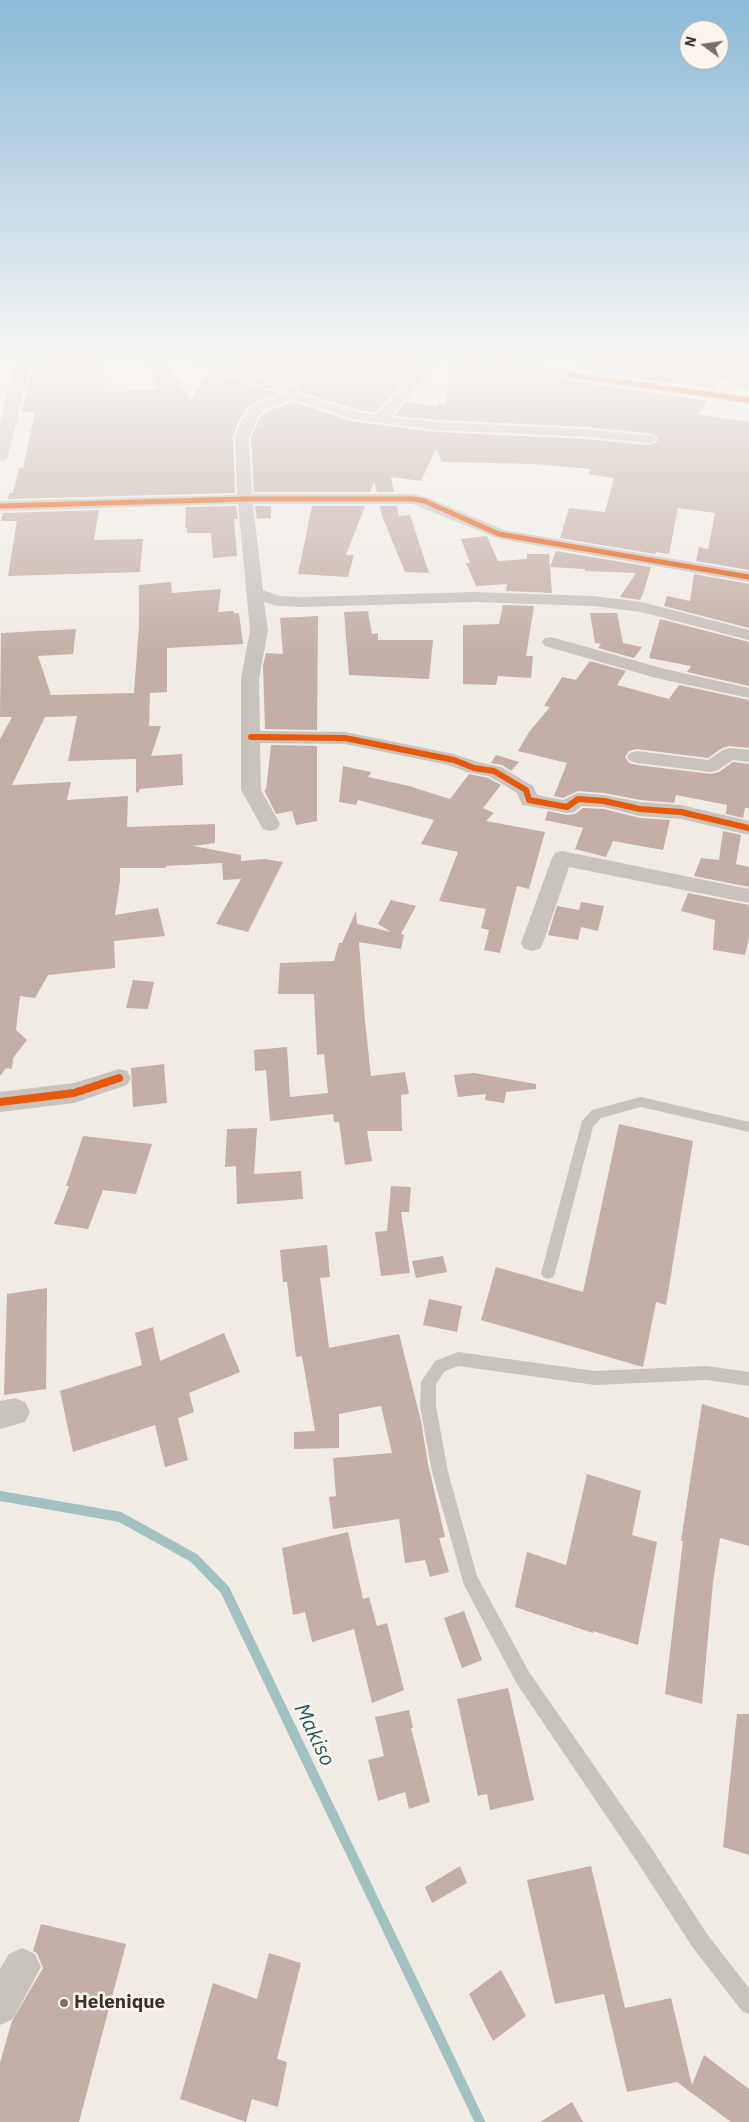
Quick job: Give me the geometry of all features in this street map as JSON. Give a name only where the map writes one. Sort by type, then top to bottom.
[{"type":"street","points":[[243,458],[245,499],[256,593],[271,622]]},
{"type":"street","points":[[0,506],[245,499],[413,499],[424,501],[499,534],[749,577]]},
{"type":"street","points":[[256,593],[278,601],[303,602],[474,597],[593,601],[642,607],[749,635]]},
{"type":"street","points":[[270,824],[251,790],[250,679],[271,622],[303,602]]},
{"type":"street","points":[[551,642],[662,674],[749,694]]},
{"type":"street","points":[[250,737],[345,738],[454,760],[474,768],[494,771],[526,790],[529,800],[567,807],[578,799],[604,801],[640,809],[681,812],[749,828]]},
{"type":"street","points":[[637,757],[711,766],[730,754],[749,756]]},
{"type":"street","points":[[532,943],[562,858],[749,896]]},
{"type":"street","points":[[0,1102],[74,1093],[120,1078]]},
{"type":"street","points":[[0,2006],[22,1967]]},
{"type":"lane","points":[[548,1273],[587,1126],[597,1114],[641,1102],[749,1127]]},
{"type":"lane","points":[[749,1379],[698,1373],[595,1378],[458,1359],[440,1366],[429,1382],[428,1406],[440,1472],[470,1579],[518,1669],[700,1941],[749,2004]]},
{"type":"building","points":[[25,458],[234,458],[235,493],[8,499],[9,493],[13,493],[19,468],[23,468]]},
{"type":"building","points":[[252,458],[432,458],[421,481],[391,477],[394,492],[377,492],[374,482],[370,492],[254,492]]},
{"type":"building","points":[[440,458],[749,458],[749,570],[696,561],[699,547],[708,549],[715,513],[678,508],[669,554],[656,552],[655,554],[560,538],[569,508],[605,512],[614,478],[588,474],[591,469],[536,464],[442,462]]},
{"type":"building","points":[[236,506],[238,519],[234,519],[237,556],[213,558],[211,533],[187,533],[187,528],[185,528],[186,507]]},
{"type":"building","points":[[255,506],[271,506],[271,518],[257,519]]},
{"type":"building","points":[[312,506],[365,506],[346,555],[354,555],[348,577],[298,574]]},
{"type":"building","points":[[380,506],[397,506],[399,516],[410,515],[429,573],[405,572],[382,516]]},
{"type":"building","points":[[99,510],[94,540],[143,539],[140,572],[8,576],[17,521],[1,521],[3,513]]},
{"type":"building","points":[[487,536],[498,561],[527,559],[527,554],[549,554],[552,593],[506,591],[507,584],[476,586],[466,563],[470,563],[461,539]]},
{"type":"building","points":[[556,551],[651,567],[640,600],[620,597],[636,573],[585,571],[585,569],[550,567]]},
{"type":"building","points":[[694,574],[749,584],[749,628],[664,606],[667,596],[690,601]]},
{"type":"building","points":[[171,582],[172,593],[221,589],[218,612],[233,611],[234,613],[239,613],[243,644],[167,648],[167,692],[150,693],[149,726],[161,726],[151,756],[182,754],[183,785],[140,789],[138,793],[136,792],[136,759],[68,761],[77,716],[45,717],[12,785],[71,782],[67,800],[128,796],[127,827],[215,824],[215,843],[193,846],[241,855],[241,861],[265,859],[283,862],[248,932],[216,924],[241,879],[223,880],[222,863],[166,866],[166,868],[120,868],[115,915],[158,908],[165,936],[114,941],[115,968],[48,975],[35,998],[20,996],[16,1030],[27,1040],[13,1058],[12,1069],[6,1068],[0,1076],[0,739],[12,717],[0,717],[1,633],[76,629],[73,654],[38,656],[51,695],[134,693],[139,626],[139,585]]},
{"type":"building","points":[[503,605],[534,606],[526,656],[533,656],[531,678],[498,676],[496,685],[463,684],[463,625],[499,624]]},
{"type":"building","points":[[368,611],[372,634],[378,633],[378,640],[433,640],[429,679],[349,675],[344,612]]},
{"type":"building","points":[[590,613],[617,613],[623,643],[642,647],[634,658],[598,648],[601,644],[595,643]]},
{"type":"building","points":[[318,616],[317,730],[265,729],[263,665],[266,653],[283,654],[280,618]]},
{"type":"building","points":[[660,619],[749,642],[749,686],[687,672],[691,666],[649,658]]},
{"type":"building","points":[[590,661],[626,671],[617,685],[669,699],[679,685],[749,700],[749,748],[729,746],[722,748],[708,758],[637,749],[629,751],[625,757],[629,763],[637,765],[711,774],[719,772],[733,762],[749,764],[749,808],[745,808],[743,818],[726,814],[727,805],[676,795],[674,803],[578,791],[563,798],[554,796],[567,763],[518,751],[529,732],[550,707],[544,706],[562,677],[576,680]]},
{"type":"building","points":[[271,745],[317,746],[317,821],[296,825],[292,811],[276,814],[264,790],[266,790]]},
{"type":"building","points":[[496,755],[519,762],[511,771],[502,765],[491,763]]},
{"type":"building","points":[[343,766],[371,772],[368,777],[409,786],[450,799],[469,774],[488,778],[501,785],[483,808],[494,813],[486,821],[545,832],[529,889],[517,886],[500,953],[484,950],[489,930],[481,928],[486,909],[439,901],[458,852],[421,844],[434,820],[358,800],[356,805],[339,802]]},
{"type":"building","points":[[583,808],[604,809],[640,818],[670,820],[663,850],[613,841],[606,857],[575,849],[583,828],[545,820],[548,811],[567,815],[575,814]]},
{"type":"building","points":[[723,831],[741,835],[736,864],[749,867],[749,887],[694,876],[701,858],[719,860]]},
{"type":"building","points":[[688,893],[749,905],[749,938],[745,955],[713,950],[715,920],[681,911]]},
{"type":"building","points":[[391,900],[416,906],[401,934],[404,935],[401,949],[359,942],[365,1021],[371,1076],[405,1072],[409,1094],[401,1095],[402,1131],[367,1131],[372,1161],[345,1165],[339,1122],[334,1122],[333,1114],[270,1121],[266,1070],[255,1071],[254,1050],[287,1047],[290,1097],[328,1093],[324,1054],[317,1055],[314,994],[278,994],[280,963],[334,961],[339,943],[342,943],[356,911],[357,924],[391,932],[378,924]]},
{"type":"building","points":[[581,902],[604,906],[598,931],[581,927],[578,940],[548,935],[557,906],[579,910]]},
{"type":"building","points":[[133,980],[154,982],[148,1009],[126,1008]]},
{"type":"building","points":[[164,1064],[167,1103],[133,1107],[131,1068]]},
{"type":"building","points":[[474,1073],[536,1084],[536,1089],[506,1092],[504,1103],[485,1100],[486,1094],[458,1097],[454,1075]]},
{"type":"building","points":[[619,1124],[693,1141],[666,1305],[656,1302],[643,1367],[481,1320],[496,1267],[583,1292]]},
{"type":"building","points":[[257,1128],[254,1174],[301,1171],[303,1199],[237,1204],[236,1166],[225,1167],[227,1129]]},
{"type":"building","points":[[83,1136],[152,1144],[136,1194],[103,1190],[88,1229],[54,1224],[69,1186],[66,1186]]},
{"type":"building","points":[[391,1186],[411,1187],[409,1212],[401,1212],[410,1273],[381,1276],[375,1232],[387,1231]]},
{"type":"building","points":[[327,1245],[330,1277],[320,1278],[329,1348],[399,1334],[421,1421],[428,1464],[445,1537],[439,1538],[449,1572],[430,1577],[425,1560],[405,1563],[399,1519],[333,1529],[329,1497],[336,1496],[333,1458],[392,1453],[381,1406],[339,1414],[339,1448],[294,1449],[294,1432],[315,1431],[302,1356],[296,1357],[287,1282],[283,1282],[280,1250]]},
{"type":"building","points":[[443,1256],[447,1272],[416,1278],[412,1261]]},
{"type":"building","points":[[47,1288],[46,1389],[4,1395],[7,1294]]},
{"type":"building","points":[[429,1299],[462,1306],[457,1332],[423,1325]]},
{"type":"building","points":[[153,1327],[160,1361],[224,1333],[240,1372],[189,1393],[194,1412],[178,1418],[188,1460],[165,1467],[155,1425],[73,1452],[60,1391],[142,1365],[135,1333]]},
{"type":"building","points":[[702,1404],[749,1418],[749,1546],[720,1538],[713,1582],[702,1704],[665,1694],[683,1541],[681,1541]]},
{"type":"building","points":[[587,1474],[641,1491],[632,1535],[657,1542],[638,1645],[593,1631],[593,1633],[515,1607],[527,1552],[566,1565]]},
{"type":"building","points":[[348,1532],[363,1599],[369,1597],[377,1626],[387,1623],[404,1690],[372,1703],[354,1629],[312,1642],[305,1612],[293,1615],[282,1548]]},
{"type":"building","points":[[464,1611],[482,1660],[462,1668],[444,1618]]},
{"type":"building","points":[[508,1688],[534,1800],[490,1810],[487,1794],[478,1796],[457,1699]]},
{"type":"building","points":[[409,1710],[413,1728],[411,1728],[430,1802],[409,1809],[405,1792],[378,1801],[368,1760],[384,1756],[375,1717]]},
{"type":"building","points":[[737,1714],[749,1714],[749,1855],[723,1847]]},
{"type":"building","points":[[460,1866],[467,1883],[432,1903],[425,1887]]},
{"type":"building","points":[[591,1866],[625,2008],[671,1998],[692,2085],[704,2055],[749,2089],[749,2122],[731,2122],[677,2082],[627,2092],[604,1994],[555,2004],[527,1880]]},
{"type":"building","name":"Helenique","points":[[41,1924],[126,1944],[79,2122],[0,2122],[0,2063],[12,2021],[43,1968],[37,1953],[33,1951]]},
{"type":"building","points":[[269,1953],[301,1963],[277,2059],[287,2062],[278,2107],[252,2099],[246,2122],[180,2099],[213,1983],[257,1999]]},
{"type":"building","points":[[501,1970],[526,2016],[493,2041],[469,1994]]},
{"type":"building","points":[[572,2102],[583,2122],[540,2122]]},
{"type":"waterway","name":"Makiso","points":[[0,1496],[120,1517],[194,1558],[225,1590],[480,2122]]},
{"type":"cycle path","points":[[0,506],[245,499],[413,499],[424,501],[499,534],[749,577]]},
{"type":"cycle path","points":[[251,737],[345,738],[454,760],[474,768],[494,771],[526,790],[529,800],[567,807],[578,799],[604,801],[640,809],[681,812],[749,828]]},
{"type":"cycle path","points":[[0,1102],[74,1093],[119,1078]]},
{"type":"place","name":"Helenique","points":[[64,2003]]}]
